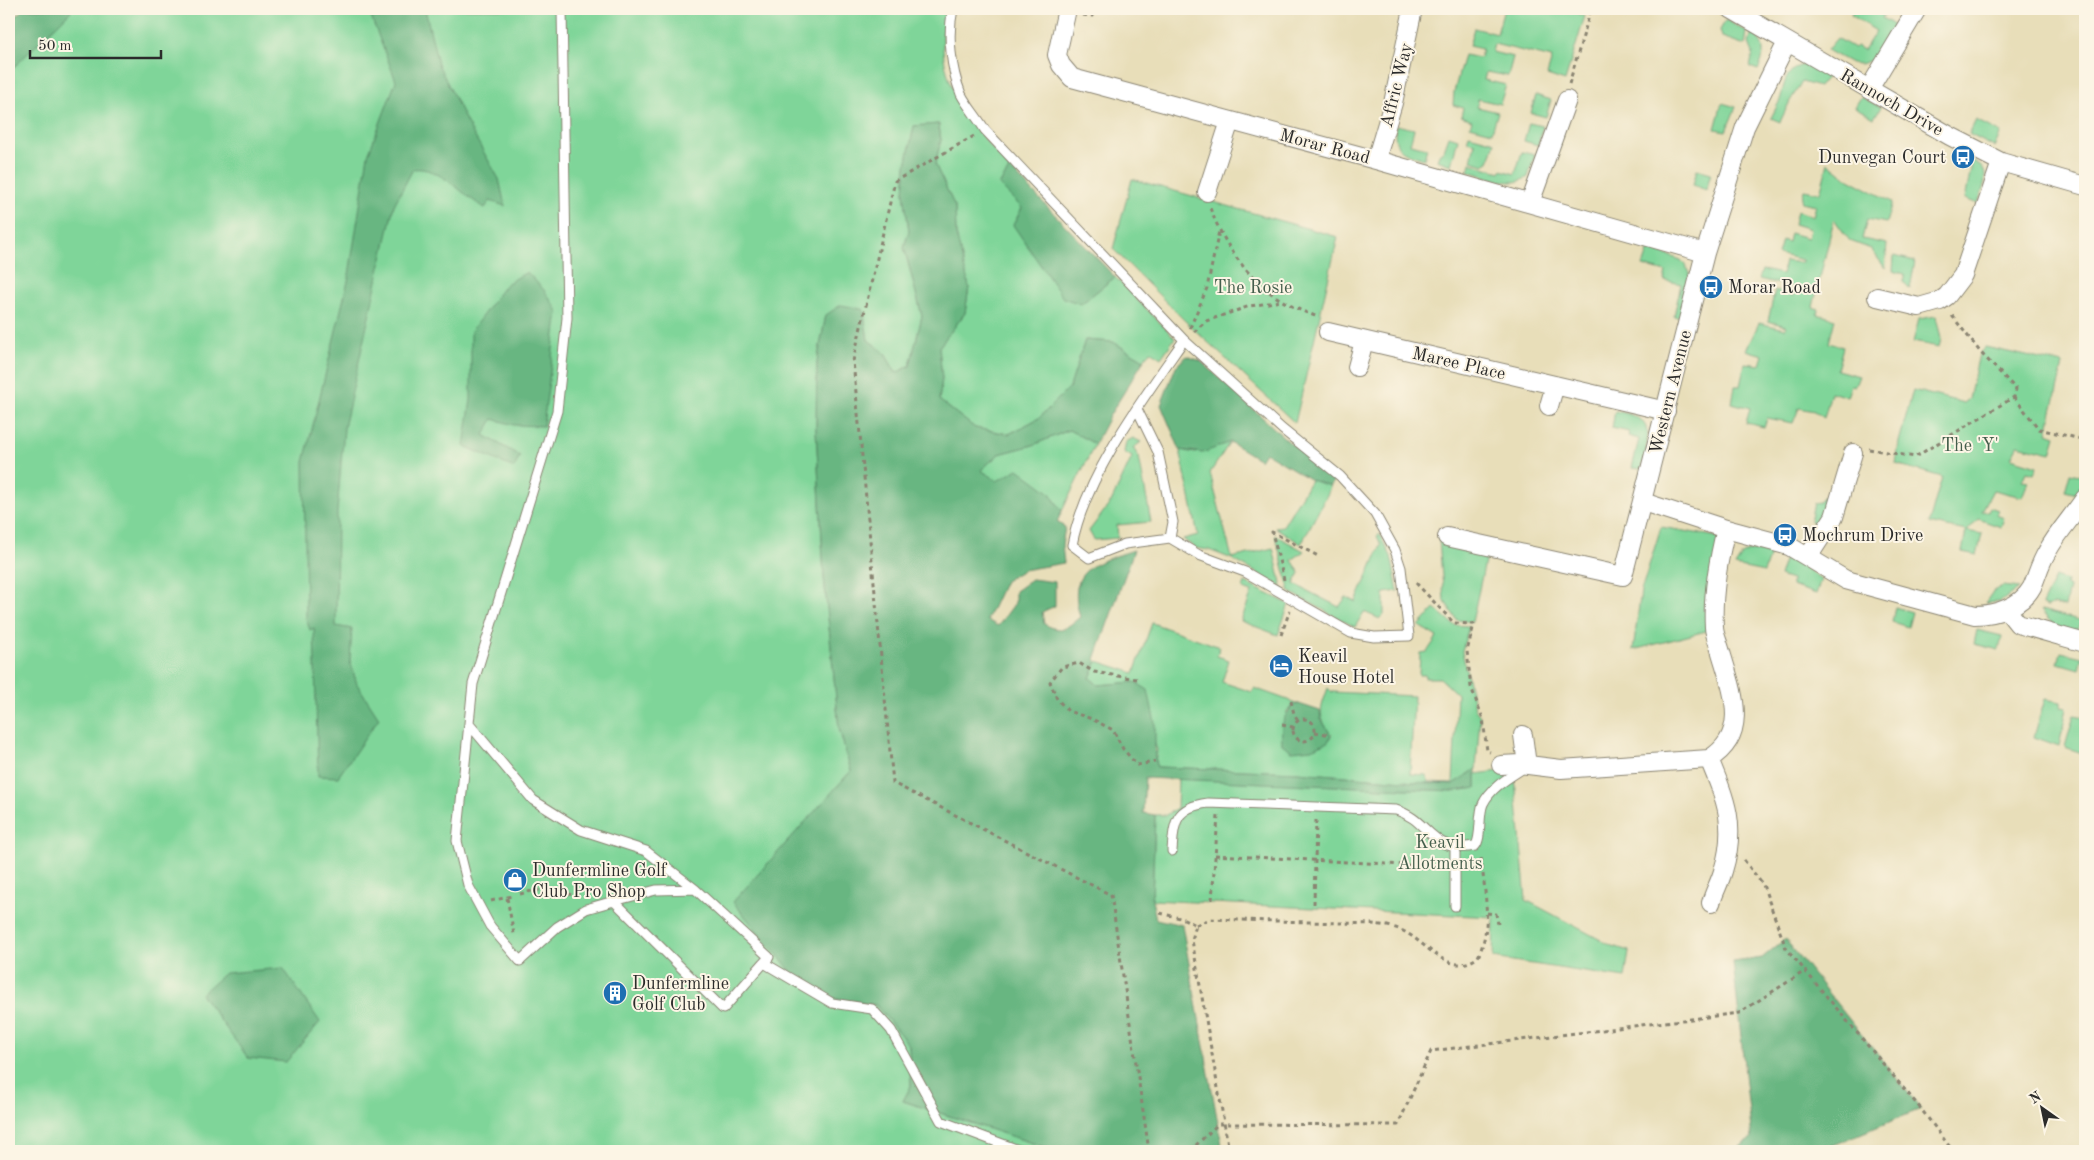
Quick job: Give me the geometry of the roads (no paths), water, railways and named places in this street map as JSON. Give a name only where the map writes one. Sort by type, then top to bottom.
[{"type":"street","name":"Affric Way","points":[[1376,160],[1393,103],[1413,9]]},
{"type":"street","name":"Rannoch Drive","points":[[1731,9],[1950,136],[2001,162],[2085,186]]},
{"type":"street","points":[[1869,89],[1917,9]]},
{"type":"street","name":"Morar Road","points":[[1077,11],[1057,55],[1061,65],[1072,78],[1376,160],[1705,253]]},
{"type":"street","name":"Western Avenue","points":[[1447,537],[1623,576],[1705,253],[1745,127],[1787,42]]},
{"type":"street","points":[[1530,203],[1567,100]]},
{"type":"street","points":[[1207,192],[1230,121]]},
{"type":"street","points":[[1877,297],[1919,307],[1940,301],[1963,274],[2001,162]]},
{"type":"street","name":"Maree Place","points":[[1328,332],[1666,411]]},
{"type":"street","points":[[1358,367],[1364,341]]},
{"type":"street","points":[[1549,406],[1555,385]]},
{"type":"street","points":[[1808,557],[1834,517],[1852,453]]},
{"type":"street","points":[[1643,502],[1726,529],[1789,546],[1846,580],[1975,615],[1991,615],[2016,604],[2031,590],[2046,552],[2085,498]]},
{"type":"street","points":[[1501,765],[1527,765],[1560,769],[1709,759],[1724,747],[1735,726],[1735,700],[1714,629],[1716,582],[1726,529]]},
{"type":"street","points":[[2006,609],[2018,624],[2085,643]]},
{"type":"street","points":[[1523,735],[1527,765]]},
{"type":"street","points":[[1709,759],[1727,805],[1728,840],[1722,872],[1711,903]]},
{"type":"lane","points":[[562,9],[567,318],[557,411],[473,684],[458,841],[468,885],[490,926],[520,961],[557,928],[586,909],[656,890],[695,889]]},
{"type":"lane","points":[[953,9],[951,19],[952,58],[962,94],[985,130],[1184,340],[1282,429],[1340,476],[1375,514],[1395,550],[1401,568],[1409,636],[1374,637],[1351,633],[1245,572],[1199,555],[1170,538],[1125,544],[1090,558],[1072,545],[1076,523],[1099,472],[1137,409],[1184,340]]},
{"type":"lane","points":[[1137,409],[1158,452],[1173,522],[1170,538]]},
{"type":"lane","points":[[469,724],[533,800],[581,830],[646,851],[695,889],[769,957],[724,1009],[614,901]]},
{"type":"lane","points":[[1172,852],[1173,828],[1183,811],[1200,804],[1219,803],[1396,810],[1404,813],[1438,841],[1455,847],[1472,846],[1478,844],[1479,818],[1484,802],[1499,785],[1527,765]]},
{"type":"lane","points":[[1455,847],[1455,906]]},
{"type":"lane","points":[[764,962],[832,1003],[872,1009],[891,1030],[941,1121],[1021,1151]]},
{"type":"place","name":"Dunvegan Court","points":[[1963,157]]},
{"type":"place","name":"Morar Road","points":[[1711,287]]},
{"type":"place","name":"Mochrum Drive","points":[[1785,535]]},
{"type":"place","name":"Keavil House Hotel","points":[[1281,666]]},
{"type":"place","name":"Dunfermline Golf Club Pro Shop","points":[[515,880]]},
{"type":"place","name":"Dunfermline Golf Club","points":[[615,993]]},
{"type":"park label","name":"The Rosie","points":[[1253,287]]},
{"type":"park label","name":"The 'Y'","points":[[1970,445]]},
{"type":"park label","name":"Keavil Allotments","points":[[1440,852]]}]
